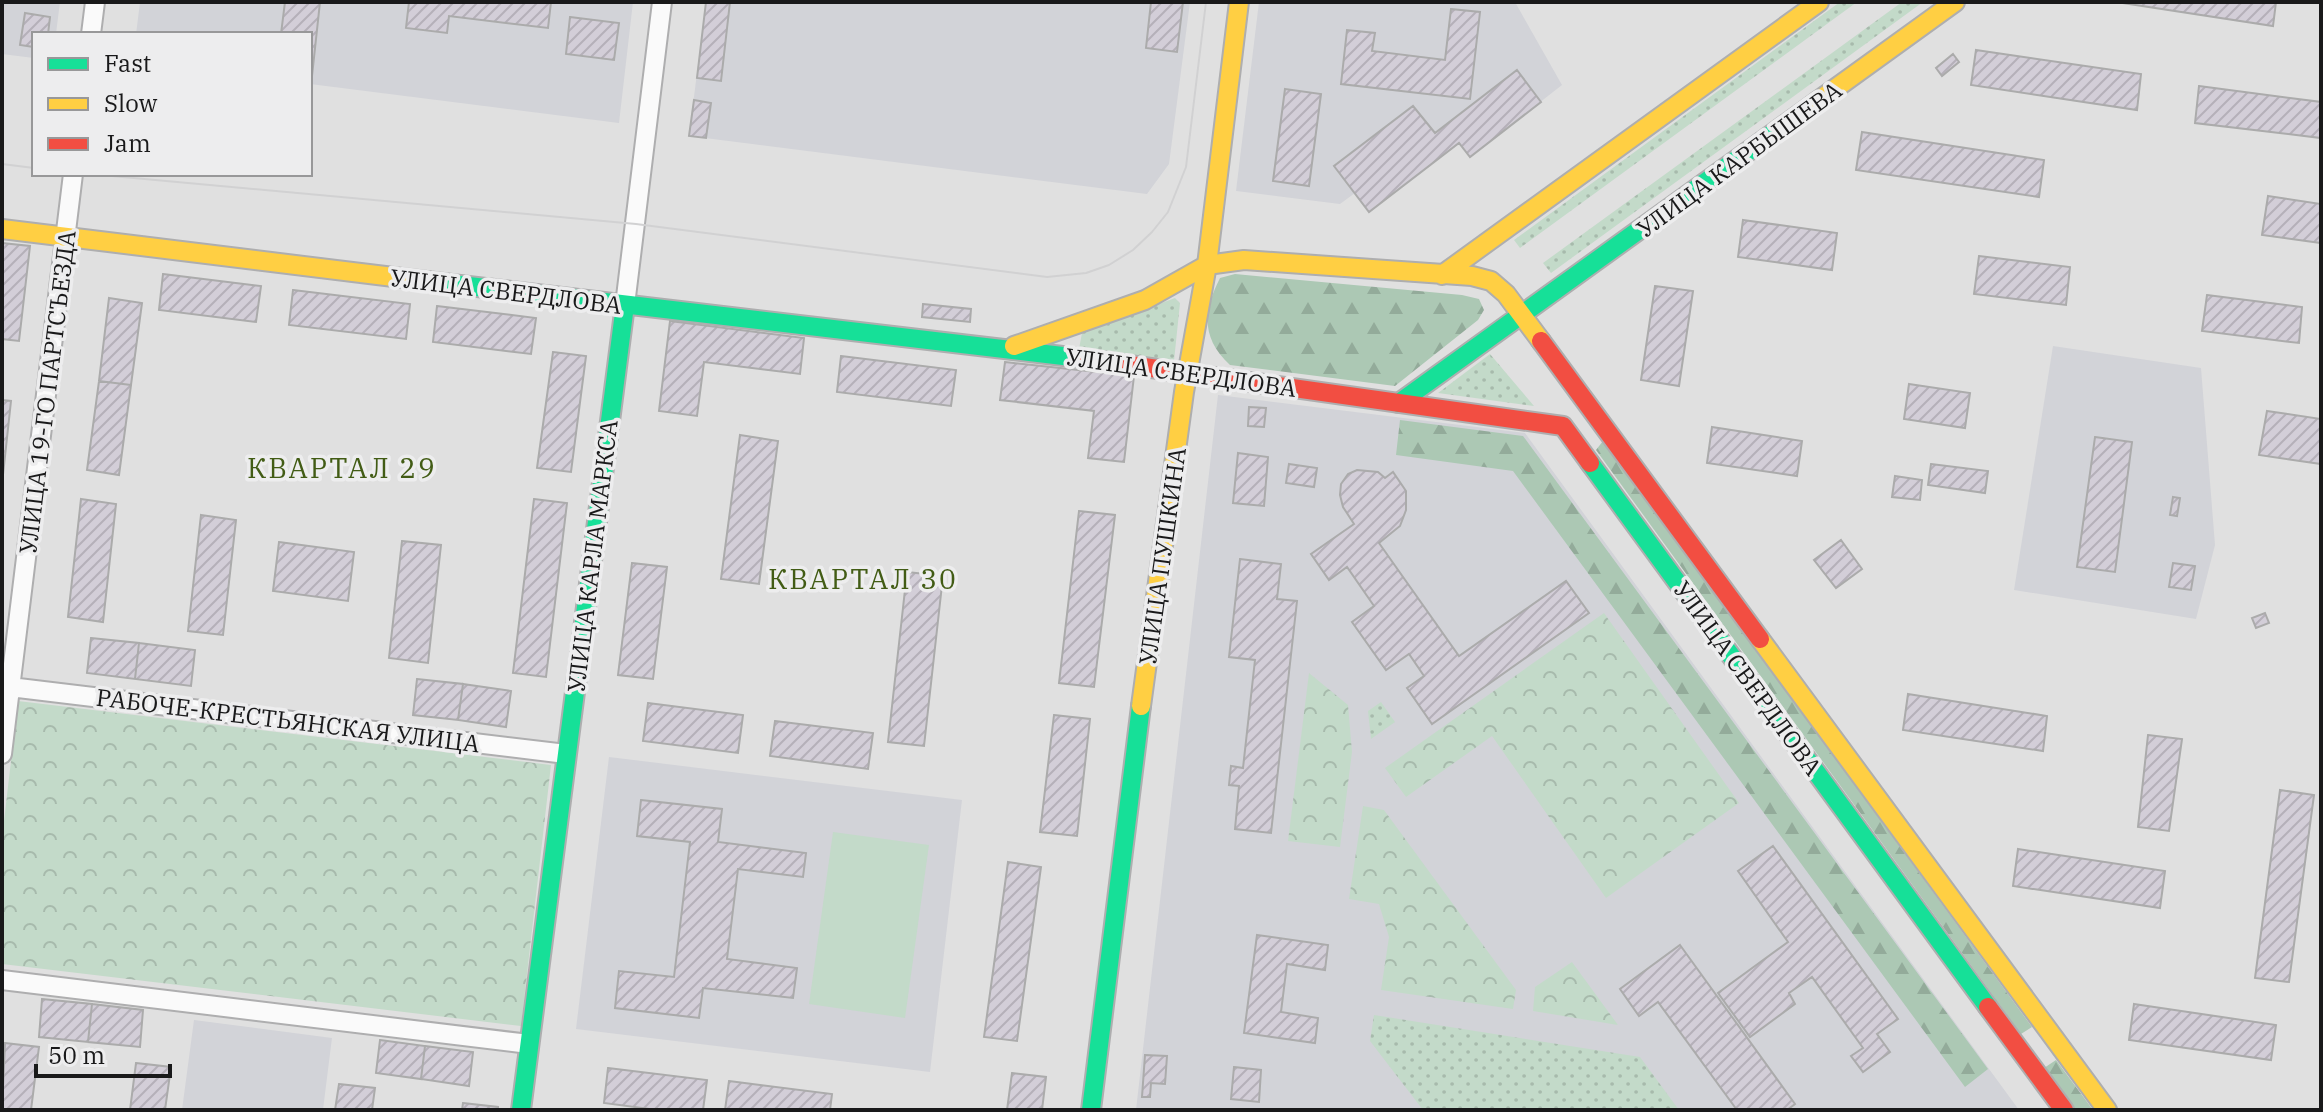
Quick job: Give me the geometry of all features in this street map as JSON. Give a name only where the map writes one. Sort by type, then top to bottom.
[{"type":"street","points":[[91,32],[95,2]]},
{"type":"street","name":"УЛИЦА КАРЛА МАРКСА","points":[[521,1110],[662,2]]},
{"type":"street","name":"УЛИЦА ПУШКИНА","points":[[1091,1110],[1143,693],[1187,374],[1207,265],[1239,2]]},
{"type":"street","points":[[1442,275],[1819,2]]},
{"type":"street","name":"УЛИЦА КАРБЫШЕВА","points":[[1522,315],[1955,2]]},
{"type":"street","name":"УЛИЦА 19-ГО ПАРТСЪЕЗДА","points":[[2,754],[73,176]]},
{"type":"street","name":"УЛИЦА СВЕРДЛОВА","points":[[2,229],[625,305],[1010,348],[1563,426],[2064,1110]]},
{"type":"street","name":"УЛИЦА СВЕРДЛОВА","points":[[1010,348],[1145,300],[1207,265],[1244,260],[1472,276],[1491,281],[1522,315],[2107,1110]]},
{"type":"street","points":[[1399,403],[1522,315]]},
{"type":"street","name":"РАБОЧЕ-КРЕСТЬЯНСКАЯ УЛИЦА","points":[[10,687],[566,754]]},
{"type":"street","points":[[2,980],[529,1044]]},
{"type":"street","points":[[2030,1063],[2058,1042]]},
{"type":"shaded area","points":[[2,2],[60,2],[56,32],[32,32],[32,58],[2,54]]},
{"type":"shaded area","points":[[140,2],[633,2],[619,123],[312,84],[312,32],[136,32]]},
{"type":"shaded area","points":[[706,2],[1190,2],[1169,164],[1147,194],[689,136]]},
{"type":"shaded area","points":[[1259,2],[1515,2],[1562,85],[1470,157],[1458,143],[1355,193],[1340,204],[1236,191]]},
{"type":"shaded area","points":[[2053,346],[2201,368],[2215,545],[2196,619],[2014,590]]},
{"type":"shaded area","points":[[1218,395],[1525,433],[2019,1110],[1136,1110]]},
{"type":"shaded area","points":[[609,757],[962,800],[930,1072],[576,1029]]},
{"type":"shaded area","points":[[194,1020],[332,1038],[323,1110],[182,1110]]},
{"type":"green space","points":[[1840,2],[1857,2],[1520,248],[1514,240]]},
{"type":"green space","points":[[1902,2],[1923,2],[1551,273],[1543,263]]},
{"type":"green space","points":[[1235,274],[1462,295],[1479,299],[1484,310],[1478,320],[1395,386],[1230,365],[1214,345],[1208,313],[1220,278]]},
{"type":"green space","points":[[1175,298],[1180,303],[1174,361],[1079,349],[1082,333]]},
{"type":"green space","points":[[1490,354],[1534,406],[1438,393]]},
{"type":"green space","points":[[1400,420],[1523,436],[1988,1069],[1965,1087],[1513,471],[1396,455]]},
{"type":"green space","points":[[1603,441],[2032,1027],[2021,1034],[1596,450]]},
{"type":"green space","points":[[1604,613],[1739,803],[1606,898],[1492,736],[1406,797],[1385,768]]},
{"type":"green space","points":[[1309,673],[1348,705],[1352,752],[1340,847],[1288,841]]},
{"type":"green space","points":[[18,701],[551,765],[521,1026],[2,964],[2,838]]},
{"type":"green space","points":[[1381,702],[1395,722],[1371,739],[1368,711]]},
{"type":"green space","points":[[1363,806],[1384,810],[1516,990],[1513,1009],[1381,990],[1389,937],[1379,904],[1349,899]]},
{"type":"green space","points":[[833,832],[929,845],[905,1018],[809,1004]]},
{"type":"green space","points":[[1572,962],[1618,1025],[1533,1011],[1535,987]]},
{"type":"green space","points":[[1374,1015],[1640,1057],[1679,1110],[1423,1110],[1370,1041]]},
{"type":"green space","points":[[2056,1060],[2093,1110],[2075,1110],[2044,1068]]},
{"type":"building","points":[[285,2],[320,2],[312,76],[312,32],[281,32]]},
{"type":"building","points":[[409,2],[551,2],[548,28],[449,16],[447,33],[406,28]]},
{"type":"building","points":[[706,2],[730,2],[721,81],[697,78]]},
{"type":"building","points":[[1151,2],[1183,2],[1177,52],[1146,48]]},
{"type":"building","points":[[2116,2],[2276,2],[2273,26]]},
{"type":"building","points":[[1451,9],[1480,12],[1470,99],[1341,84],[1347,30],[1375,33],[1372,51],[1445,60]]},
{"type":"building","points":[[25,13],[50,17],[48,32],[32,32],[32,47],[20,45]]},
{"type":"building","points":[[570,17],[619,23],[614,60],[566,54]]},
{"type":"building","points":[[1976,50],[2141,74],[2137,110],[1971,85]]},
{"type":"building","points":[[1953,54],[1959,62],[1942,76],[1936,68]]},
{"type":"building","points":[[1517,70],[1541,102],[1470,157],[1459,143],[1369,212],[1334,166],[1413,106],[1435,133]]},
{"type":"building","points":[[2199,86],[2321,102],[2321,138],[2195,123]]},
{"type":"building","points":[[1285,89],[1321,94],[1309,186],[1273,181]]},
{"type":"building","points":[[694,100],[711,103],[706,138],[689,136]]},
{"type":"building","points":[[1862,132],[2044,160],[2039,197],[1856,170]]},
{"type":"building","points":[[2268,196],[2321,204],[2321,243],[2262,235]]},
{"type":"building","points":[[1743,220],[1837,233],[1832,270],[1738,257]]},
{"type":"building","points":[[2,243],[30,246],[19,341],[2,339]]},
{"type":"building","points":[[1979,256],[2070,267],[2066,305],[1974,294]]},
{"type":"building","points":[[163,274],[261,286],[256,322],[159,310]]},
{"type":"building","points":[[1655,286],[1693,291],[1679,386],[1641,380]]},
{"type":"building","points":[[293,290],[410,304],[406,339],[289,325]]},
{"type":"building","points":[[2207,295],[2302,307],[2299,343],[2202,331]]},
{"type":"building","points":[[109,298],[142,303],[131,385],[99,381]]},
{"type":"building","points":[[923,304],[971,309],[970,322],[922,317]]},
{"type":"building","points":[[437,306],[536,318],[531,354],[433,342]]},
{"type":"building","points":[[670,321],[804,338],[800,374],[704,362],[697,416],[659,411]]},
{"type":"building","points":[[553,352],[586,356],[571,472],[537,468]]},
{"type":"building","points":[[841,356],[956,370],[951,406],[837,392]]},
{"type":"building","points":[[1005,362],[1134,376],[1124,462],[1088,458],[1094,411],[1000,400]]},
{"type":"building","points":[[99,381],[131,385],[119,475],[87,470]]},
{"type":"building","points":[[1909,384],[1970,393],[1965,428],[1904,419]]},
{"type":"building","points":[[2,400],[11,401],[2,484]]},
{"type":"building","points":[[1249,407],[1266,408],[1264,427],[1248,426]]},
{"type":"building","points":[[2267,411],[2321,419],[2321,464],[2259,455]]},
{"type":"building","points":[[1712,427],[1802,441],[1797,476],[1707,463]]},
{"type":"building","points":[[740,435],[778,441],[759,584],[721,579]]},
{"type":"building","points":[[2095,437],[2132,442],[2115,572],[2077,567]]},
{"type":"building","points":[[1238,453],[1268,457],[1264,506],[1233,503]]},
{"type":"building","points":[[1289,464],[1317,468],[1314,487],[1286,483]]},
{"type":"building","points":[[1931,464],[1988,471],[1985,493],[1928,485]]},
{"type":"building","points":[[1357,470],[1378,472],[1385,478],[1393,472],[1406,491],[1406,510],[1400,526],[1379,543],[1459,656],[1566,581],[1589,613],[1432,724],[1407,688],[1424,676],[1409,654],[1386,670],[1352,622],[1374,606],[1347,567],[1329,580],[1311,554],[1354,524],[1343,507],[1340,495],[1341,484],[1348,474]]},
{"type":"building","points":[[1895,476],[1922,480],[1920,500],[1892,497]]},
{"type":"building","points":[[2173,497],[2180,498],[2177,516],[2170,515]]},
{"type":"building","points":[[81,499],[116,504],[103,622],[68,617]]},
{"type":"building","points":[[534,499],[567,503],[546,677],[513,673]]},
{"type":"building","points":[[1079,511],[1115,515],[1094,687],[1059,683]]},
{"type":"building","points":[[201,515],[236,520],[223,635],[188,631]]},
{"type":"building","points":[[1841,540],[1862,569],[1836,588],[1814,560]]},
{"type":"building","points":[[402,541],[441,545],[428,663],[389,658]]},
{"type":"building","points":[[279,542],[354,552],[348,601],[273,591]]},
{"type":"building","points":[[1240,559],[1281,564],[1277,599],[1297,601],[1271,833],[1235,829],[1239,786],[1229,785],[1231,766],[1243,768],[1255,660],[1229,657]]},
{"type":"building","points":[[632,563],[667,567],[653,679],[618,675]]},
{"type":"building","points":[[2173,563],[2195,566],[2191,590],[2169,587]]},
{"type":"building","points":[[907,572],[943,576],[924,746],[888,742]]},
{"type":"building","points":[[2265,613],[2269,623],[2256,628],[2252,618]]},
{"type":"building","points":[[91,638],[139,643],[135,679],[87,673]]},
{"type":"building","points":[[139,643],[195,650],[191,686],[135,679]]},
{"type":"building","points":[[417,679],[463,684],[458,720],[413,715]]},
{"type":"building","points":[[463,684],[511,691],[506,727],[458,720]]},
{"type":"building","points":[[1908,694],[2047,716],[2043,751],[1903,730]]},
{"type":"building","points":[[648,703],[743,715],[738,753],[643,741]]},
{"type":"building","points":[[1054,715],[1090,719],[1077,836],[1040,832]]},
{"type":"building","points":[[775,721],[873,733],[868,769],[770,756]]},
{"type":"building","points":[[2148,735],[2182,739],[2169,831],[2138,827]]},
{"type":"building","points":[[2280,790],[2314,795],[2289,982],[2255,978]]},
{"type":"building","points":[[641,800],[722,809],[718,842],[806,853],[803,877],[738,869],[727,959],[797,968],[793,998],[703,988],[699,1018],[615,1008],[619,971],[674,977],[690,842],[637,836]]},
{"type":"building","points":[[1773,846],[1898,1019],[1877,1034],[1890,1052],[1863,1072],[1851,1056],[1863,1048],[1812,977],[1789,993],[1795,1004],[1750,1037],[1718,993],[1788,942],[1738,871]]},
{"type":"building","points":[[2018,849],[2165,871],[2160,908],[2013,886]]},
{"type":"building","points":[[1008,862],[1041,867],[1017,1041],[984,1037]]},
{"type":"building","points":[[1257,935],[1328,945],[1325,970],[1287,964],[1281,1012],[1318,1018],[1315,1043],[1244,1033]]},
{"type":"building","points":[[1680,945],[1795,1104],[1787,1110],[1737,1110],[1658,1002],[1639,1016],[1620,989]]},
{"type":"building","points":[[42,999],[92,1004],[88,1042],[39,1037]]},
{"type":"building","points":[[92,1004],[143,1010],[140,1047],[88,1042]]},
{"type":"building","points":[[2134,1004],[2276,1025],[2271,1060],[2129,1040]]},
{"type":"building","points":[[380,1040],[425,1046],[421,1079],[376,1073]]},
{"type":"building","points":[[5,1043],[39,1047],[31,1110],[2,1110]]},
{"type":"building","points":[[425,1046],[473,1052],[469,1086],[421,1079]]},
{"type":"building","points":[[1145,1055],[1167,1056],[1165,1084],[1151,1083],[1150,1097],[1142,1097]]},
{"type":"building","points":[[136,1063],[171,1067],[165,1110],[130,1110]]},
{"type":"building","points":[[1234,1067],[1261,1070],[1259,1102],[1231,1099]]},
{"type":"building","points":[[608,1068],[707,1080],[703,1110],[657,1110],[604,1103]]},
{"type":"building","points":[[1012,1073],[1046,1077],[1042,1110],[1007,1110]]},
{"type":"building","points":[[729,1081],[832,1094],[830,1110],[725,1110]]},
{"type":"building","points":[[339,1084],[375,1088],[372,1110],[335,1110]]},
{"type":"building","points":[[463,1103],[498,1107],[498,1110],[462,1110]]},
{"type":"tram line","points":[[112,176],[636,224],[1047,277],[1086,273],[1109,265],[1133,250],[1168,212],[1186,167],[1206,2]]},
{"type":"tram line","points":[[2,164],[32,168]]},
{"type":"traffic: fast","points":[[1399,403],[1818,101]]},
{"type":"traffic: fast","points":[[418,280],[1080,358]]},
{"type":"traffic: fast","points":[[521,1110],[625,305]]},
{"type":"traffic: fast","points":[[1590,463],[1988,1007]]},
{"type":"traffic: fast","points":[[1091,1110],[1141,706]]},
{"type":"traffic: slow","points":[[1141,706],[1184,392],[1207,265],[1239,2]]},
{"type":"traffic: slow","points":[[1442,275],[1819,2]]},
{"type":"traffic: slow","points":[[1818,101],[1955,2]]},
{"type":"traffic: slow","points":[[2,229],[418,280]]},
{"type":"traffic: slow","points":[[1014,346],[1145,300],[1207,265],[1244,260],[1472,276],[1491,281],[1506,294],[1541,341]]},
{"type":"traffic: slow","points":[[1760,639],[2107,1110]]},
{"type":"traffic: jam","points":[[1541,341],[1760,639]]},
{"type":"traffic: jam","points":[[1080,358],[1563,426],[1590,463]]},
{"type":"traffic: jam","points":[[1988,1007],[2064,1110]]},
{"type":"district","name":"КВАРТАЛ 29","points":[[342,467]]},
{"type":"district","name":"КВАРТАЛ 30","points":[[863,578]]}]
